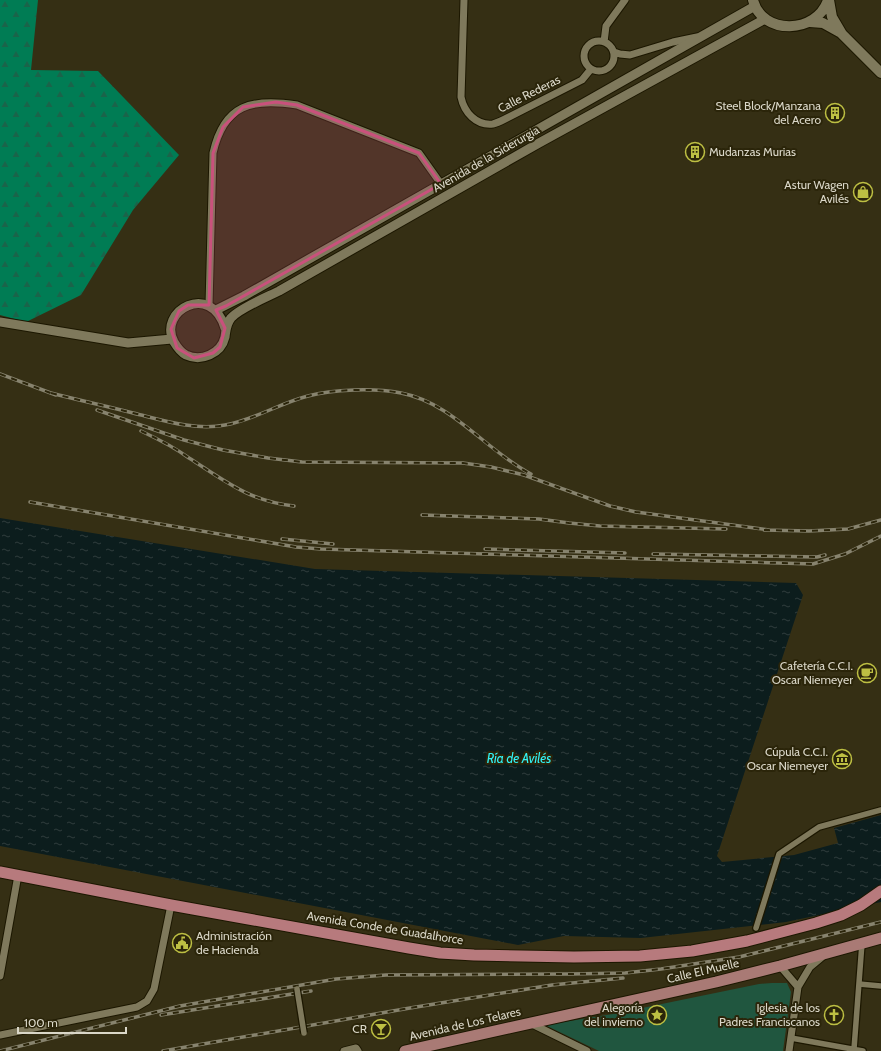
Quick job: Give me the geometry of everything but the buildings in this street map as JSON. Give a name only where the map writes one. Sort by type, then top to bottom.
[{"type":"highway","name":"Avenida Conde de Guadalhorce","points":[[0,872],[172,905],[440,953],[474,955],[589,957],[640,956],[692,951],[746,941],[816,923],[841,915],[861,905],[881,891]]},
{"type":"main road","points":[[754,3],[765,19],[781,26],[792,27],[810,22],[821,13],[828,0]]},
{"type":"main road","points":[[828,0],[832,17],[842,34],[881,73]]},
{"type":"main road","points":[[810,22],[823,23],[842,34]]},
{"type":"main road","name":"Calle El Muelle","points":[[530,1023],[780,966],[881,938]]},
{"type":"main road","name":"Avenida de Los Telares","points":[[405,1051],[530,1023]]},
{"type":"street","name":"Calle Rederas","points":[[464,0],[461,97],[464,107],[474,119],[488,124],[494,124],[582,80],[591,68]]},
{"type":"street","points":[[604,42],[606,26],[625,0]]},
{"type":"street","name":"Avenida de la Siderurgia","points":[[212,308],[226,306],[701,36],[754,3]]},
{"type":"street","name":"Avenida de la Siderurgia","points":[[225,328],[232,317],[245,308],[279,291],[546,139],[765,19]]},
{"type":"street","points":[[614,52],[630,55],[673,42],[701,36]]},
{"type":"street","points":[[597,41],[604,42],[610,46],[614,52],[614,59],[611,66],[605,70],[598,71],[591,68],[586,63],[584,56],[590,43],[597,41]]},
{"type":"street","points":[[212,308],[213,153],[216,140],[223,127],[232,116],[243,107],[260,103],[276,102],[297,105],[418,153],[441,184]]},
{"type":"street","points":[[198,303],[212,308],[222,318],[225,328],[225,338],[220,347],[213,354],[204,357],[194,358],[185,354],[177,348],[172,339],[171,329],[173,319],[180,310],[188,305],[198,303]]},
{"type":"street","points":[[0,322],[128,343],[172,339]]},
{"type":"street","points":[[756,928],[779,854],[819,827],[881,810]]},
{"type":"street","points":[[0,976],[18,875]]},
{"type":"street","points":[[0,1035],[137,1007],[147,1001],[154,989],[172,905]]},
{"type":"street","points":[[854,1049],[862,943]]},
{"type":"street","points":[[789,1051],[798,987],[810,967],[828,952]]},
{"type":"street","points":[[780,966],[798,987]]},
{"type":"street","points":[[859,984],[881,986]]},
{"type":"street","points":[[297,989],[304,1033]]},
{"type":"street","points":[[530,1023],[587,1051]]},
{"type":"street","points":[[791,1038],[832,1048],[862,1051]]},
{"type":"street","points":[[344,1051],[356,1048],[358,1051]]},
{"type":"highlighted area","points":[[276,102],[297,105],[419,153],[441,184],[226,306],[216,310],[225,328],[220,347],[213,353],[194,358],[177,348],[171,329],[179,311],[188,305],[209,305],[213,153],[223,127],[243,107]]},
{"type":"green space","points":[[0,0],[38,0],[31,70],[98,71],[179,155],[133,210],[81,295],[26,322],[0,315]]},
{"type":"green space","points":[[787,983],[791,992],[783,1051],[599,1051],[545,1025],[613,1014],[759,984]]},
{"type":"water","name":"Ría de Avilés","points":[[0,518],[315,569],[796,583],[803,595],[717,856],[722,862],[794,855],[838,843],[834,828],[881,815],[881,902],[786,922],[641,938],[564,936],[518,945],[0,846]]},
{"type":"railway","points":[[0,374],[56,395]]},
{"type":"railway","points":[[51,393],[179,424],[202,427],[236,423],[298,399],[318,394],[354,390],[391,391],[420,398],[437,406],[514,464],[531,474]]},
{"type":"railway","points":[[97,410],[184,440],[223,450],[302,462],[463,463],[491,467],[524,475],[610,506],[636,512],[769,530]]},
{"type":"railway","points":[[141,431],[172,447],[226,482],[250,495],[264,500],[294,506]]},
{"type":"railway","points":[[30,502],[296,547],[321,549],[813,564],[845,554],[881,536]]},
{"type":"railway","points":[[422,515],[539,519],[600,526],[726,529]]},
{"type":"railway","points":[[764,530],[809,531],[848,529],[881,520]]},
{"type":"railway","points":[[282,539],[333,544]]},
{"type":"railway","points":[[485,549],[625,553]]},
{"type":"railway","points":[[653,554],[817,557],[825,555]]},
{"type":"railway","points":[[0,1051],[180,1006],[336,979],[386,975],[625,973],[739,957],[881,922]]},
{"type":"railway","points":[[163,1051],[552,985],[623,978]]},
{"type":"railway","points":[[161,1015],[311,991]]},
{"type":"place","name":"Steel Block/Manzana del Acero","points":[[835,113]]},
{"type":"place","name":"Mudanzas Murias","points":[[695,152]]},
{"type":"place","name":"Astur Wagen Avilés","points":[[863,192]]},
{"type":"place","name":"Cafetería C.C.I. Oscar Niemeyer","points":[[867,673]]},
{"type":"place","name":"Cúpula C.C.I. Oscar Niemeyer","points":[[842,759]]},
{"type":"place","name":"Administración de Hacienda","points":[[182,943]]},
{"type":"place","name":"Alegoría del invierno","points":[[657,1015]]},
{"type":"place","name":"Iglesia de los Padres Franciscanos","points":[[834,1015]]},
{"type":"place","name":"CR","points":[[381,1029]]}]
